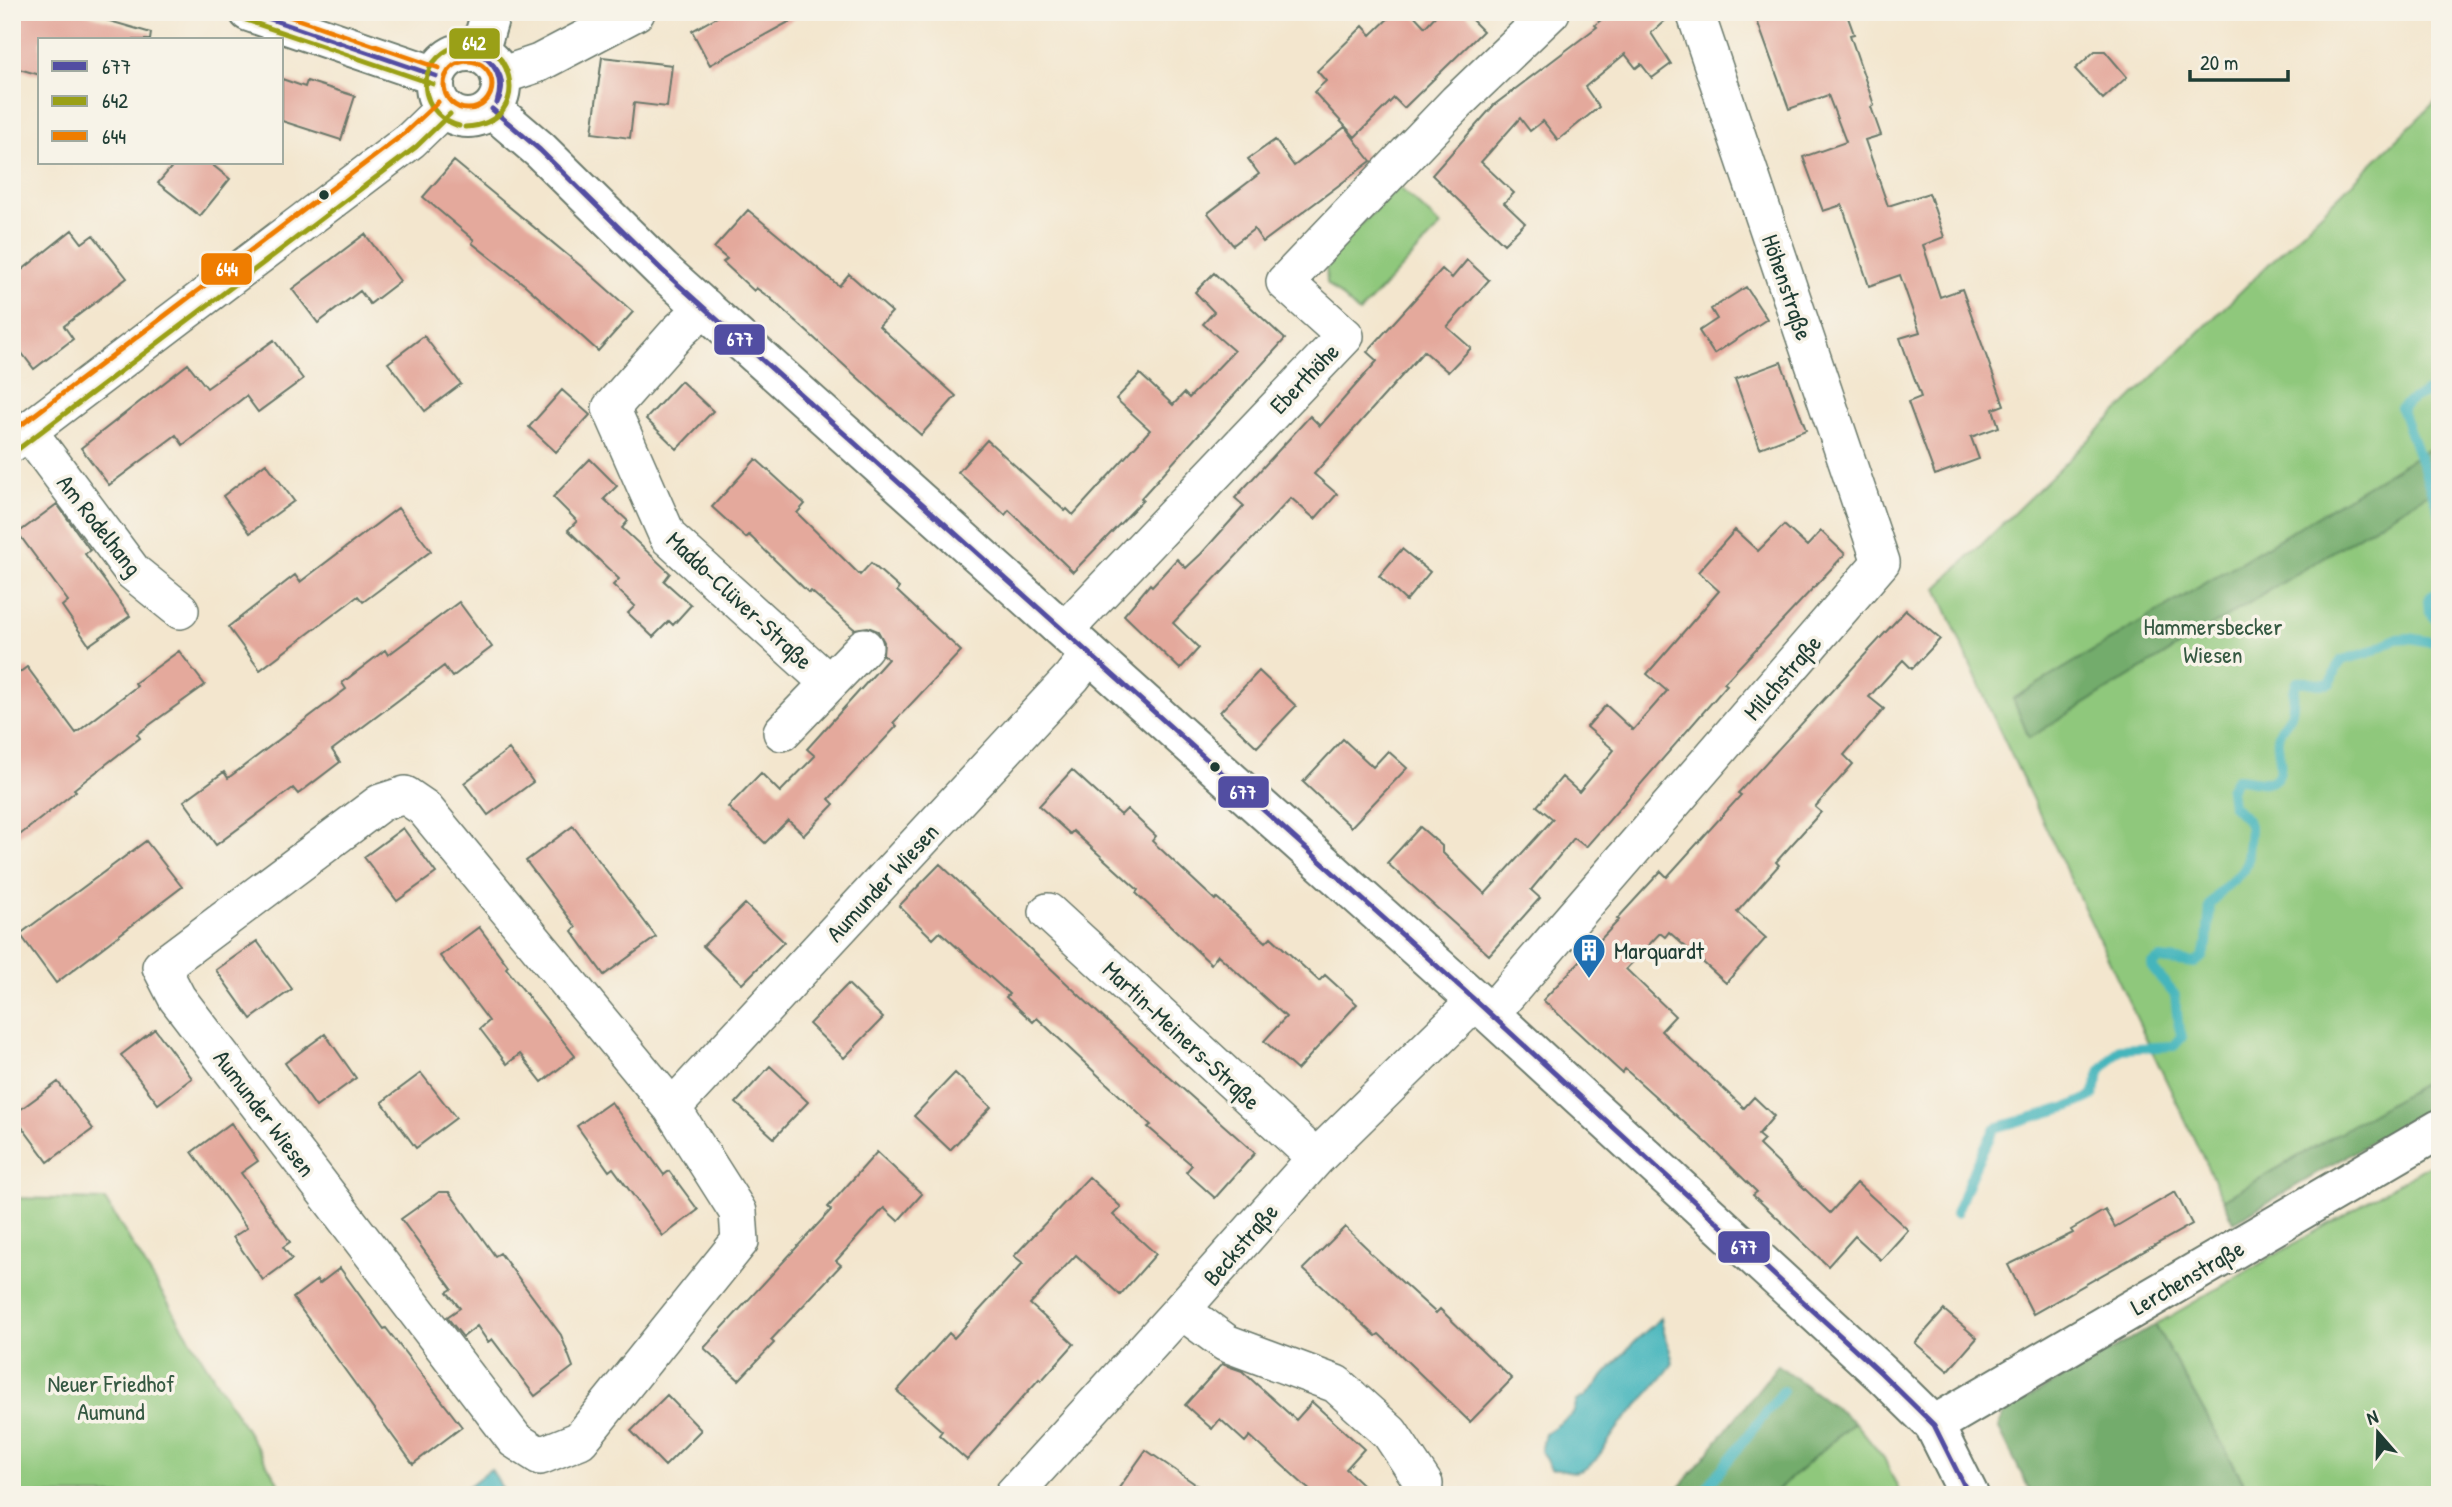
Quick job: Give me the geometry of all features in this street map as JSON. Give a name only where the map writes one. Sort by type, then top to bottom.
[{"type":"street","points":[[249,12],[440,92],[453,115],[474,118],[490,79],[491,12]]},
{"type":"street","points":[[490,79],[539,63],[636,12]]},
{"type":"street","name":"Eberthöhe","points":[[1076,643],[1345,336],[1285,282],[1457,102],[1551,12]]},
{"type":"street","name":"Höhenstraße","points":[[1695,12],[1881,562]]},
{"type":"street","points":[[20,437],[411,140],[440,92],[442,64],[465,52],[490,79],[540,150],[662,270],[1652,1161],[1934,1425],[1969,1495]]},
{"type":"street","name":"Maddo-Clüver-Straße","points":[[705,307],[679,331],[611,408],[668,537],[829,683]]},
{"type":"street","name":"Am Rodelhang","points":[[20,437],[133,572],[180,610]]},
{"type":"street","name":"Milchstraße","points":[[1483,1008],[1881,562]]},
{"type":"street","name":"Aumunder Wiesen","points":[[672,1108],[1063,688],[1076,643]]},
{"type":"street","name":"Maddo-Clüver-Straße","points":[[782,732],[864,647]]},
{"type":"street","name":"Aumunder Wiesen","points":[[405,795],[424,808],[672,1108],[738,1212],[740,1241],[580,1440],[540,1457],[515,1440],[177,998],[161,967],[380,803],[405,795]]},
{"type":"street","name":"Martin-Meiners-Straße","points":[[1048,912],[1315,1158]]},
{"type":"street","name":"Beckstraße","points":[[1013,1495],[1315,1158],[1483,1008]]},
{"type":"street","name":"Lerchenstraße","points":[[1934,1425],[2440,1129]]},
{"type":"street","points":[[1181,1310],[1226,1343],[1336,1384],[1390,1433],[1424,1484],[1423,1495]]},
{"type":"green space","name":"Hammersbecker Wiesen","points":[[2440,97],[2440,1097],[2223,1200],[1991,712],[1937,588]]},
{"type":"green space","points":[[1398,186],[1441,226],[1359,313],[1327,283],[1326,261]]},
{"type":"green space","points":[[2440,442],[2440,486],[2029,738],[2013,699]]},
{"type":"green space","points":[[2440,1074],[2440,1102],[2234,1222],[2223,1200]]},
{"type":"green space","points":[[2440,1159],[2440,1495],[2251,1495],[2155,1325]]},
{"type":"green space","name":"Neuer Friedhof Aumund","points":[[12,1198],[105,1200],[286,1495],[12,1495]]},
{"type":"green space","points":[[2155,1325],[2251,1495],[2032,1495],[1998,1427],[2004,1412]]},
{"type":"green space","points":[[1778,1365],[1854,1422],[1772,1495],[1674,1495]]},
{"type":"green space","points":[[1854,1422],[1884,1458],[1901,1495],[1772,1495]]},
{"type":"water","points":[[1661,1318],[1673,1363],[1667,1372],[1617,1429],[1592,1463],[1578,1471],[1551,1469],[1541,1451],[1545,1434],[1573,1414],[1577,1401],[1586,1396],[1634,1342]]},
{"type":"water","points":[[491,1469],[506,1495],[457,1495]]},
{"type":"building","points":[[12,12],[79,12],[151,33],[150,38],[38,38],[38,74],[12,67]]},
{"type":"building","points":[[726,12],[807,12],[710,65],[692,31]]},
{"type":"building","points":[[1395,12],[1411,12],[1425,27],[1439,12],[1464,12],[1483,31],[1404,108],[1394,98],[1355,137],[1314,92],[1326,81],[1317,71],[1363,26],[1371,35]]},
{"type":"building","points":[[1610,12],[1675,12],[1651,33],[1671,64],[1652,78],[1641,64],[1636,68],[1625,54],[1585,87],[1599,107],[1558,140],[1543,121],[1530,131],[1520,118],[1481,162],[1514,193],[1504,203],[1525,223],[1504,244],[1432,175],[1494,105],[1597,27],[1595,25]]},
{"type":"building","points":[[1754,12],[1846,12],[1854,34],[1850,35],[1874,105],[1871,107],[1881,135],[1865,140],[1888,206],[1929,193],[1944,237],[1923,245],[1940,297],[1962,289],[2004,405],[1993,409],[1999,427],[1971,437],[1979,459],[1935,475],[1908,402],[1921,397],[1900,338],[1920,332],[1900,275],[1869,286],[1842,205],[1823,211],[1803,157],[1846,142],[1828,95],[1789,109]]},
{"type":"building","points":[[2095,51],[2105,51],[2127,77],[2103,99],[2075,69]]},
{"type":"building","points":[[602,57],[672,65],[667,107],[634,103],[630,138],[592,133]]},
{"type":"building","points":[[284,80],[305,87],[307,81],[355,96],[341,140],[284,122]]},
{"type":"building","points":[[1345,127],[1371,161],[1263,242],[1254,229],[1233,245],[1208,213],[1259,174],[1248,159],[1275,140],[1294,166]]},
{"type":"building","points":[[454,161],[633,312],[598,351],[525,285],[472,243],[474,240],[423,197]]},
{"type":"building","points":[[174,164],[211,164],[230,179],[200,216],[158,183]]},
{"type":"building","points":[[748,210],[839,286],[849,274],[892,312],[879,326],[956,396],[921,435],[770,298],[756,288],[754,291],[723,262],[727,259],[714,248]]},
{"type":"building","points":[[72,230],[82,243],[93,235],[127,278],[64,326],[73,339],[34,369],[12,340],[12,278]]},
{"type":"building","points":[[365,234],[400,281],[370,304],[360,291],[318,323],[292,289]]},
{"type":"building","points":[[1467,260],[1489,280],[1447,327],[1471,348],[1448,372],[1424,351],[1314,474],[1337,494],[1315,519],[1291,498],[1173,623],[1199,648],[1180,669],[1124,615],[1150,584],[1152,586],[1177,559],[1186,568],[1201,554],[1244,506],[1235,498],[1310,416],[1320,426],[1377,361],[1367,352],[1442,269],[1452,278]]},
{"type":"building","points":[[1214,273],[1285,339],[1141,498],[1143,500],[1073,572],[1009,510],[1005,515],[958,472],[987,440],[1065,511],[1067,509],[1073,515],[1150,430],[1116,399],[1140,374],[1173,405],[1184,393],[1189,398],[1234,351],[1203,324],[1214,312],[1195,292]]},
{"type":"building","points":[[1746,287],[1767,319],[1714,354],[1699,331],[1717,319],[1711,309]]},
{"type":"building","points":[[424,336],[461,384],[425,411],[388,363]]},
{"type":"building","points":[[274,340],[303,379],[258,412],[246,396],[183,445],[176,435],[109,485],[81,448],[188,364],[207,388]]},
{"type":"building","points":[[1781,362],[1806,430],[1760,448],[1735,379]]},
{"type":"building","points":[[681,381],[713,411],[677,449],[646,419]]},
{"type":"building","points":[[562,390],[590,415],[556,452],[529,427]]},
{"type":"building","points":[[590,459],[617,486],[604,499],[628,521],[622,528],[670,573],[664,581],[691,605],[673,625],[669,621],[653,637],[628,613],[635,606],[613,585],[619,579],[568,530],[577,521],[553,497]]},
{"type":"building","points":[[756,459],[805,504],[797,513],[860,575],[871,563],[961,651],[893,723],[897,726],[829,799],[834,804],[804,835],[788,820],[765,843],[728,807],[761,773],[780,792],[815,756],[807,749],[888,659],[883,655],[884,642],[878,631],[868,627],[854,629],[811,591],[809,593],[749,535],[746,538],[712,507]]},
{"type":"building","points":[[266,463],[294,501],[250,533],[223,496]]},
{"type":"building","points":[[57,504],[90,550],[85,554],[130,616],[89,645],[62,606],[68,601],[18,533]]},
{"type":"building","points":[[398,508],[431,551],[363,602],[358,596],[260,670],[228,627],[295,575],[300,582]]},
{"type":"building","points":[[1784,525],[1807,546],[1821,531],[1845,554],[1724,683],[1727,685],[1586,847],[1574,838],[1531,890],[1540,898],[1489,955],[1387,863],[1420,827],[1442,846],[1442,852],[1485,894],[1553,819],[1537,806],[1562,777],[1579,792],[1614,750],[1587,727],[1606,705],[1633,730],[1667,691],[1647,674],[1719,591],[1698,572],[1735,530],[1758,551]]},
{"type":"building","points":[[1402,549],[1430,572],[1406,601],[1379,576]]},
{"type":"building","points":[[459,602],[492,647],[452,677],[444,666],[332,750],[340,762],[298,794],[293,788],[216,845],[184,801],[224,772],[228,778],[346,689],[342,683],[385,650],[388,655]]},
{"type":"building","points":[[1906,610],[1940,639],[1912,669],[1903,660],[1869,697],[1884,709],[1844,755],[1853,764],[1815,807],[1821,812],[1776,862],[1779,865],[1737,912],[1766,938],[1726,983],[1669,932],[1665,937],[1660,933],[1626,969],[1675,1016],[1661,1031],[1744,1108],[1754,1097],[1774,1116],[1758,1135],[1764,1140],[1759,1145],[1830,1213],[1857,1183],[1908,1230],[1881,1260],[1855,1236],[1828,1266],[1753,1195],[1757,1192],[1709,1145],[1625,1069],[1622,1073],[1543,1000],[1661,871],[1667,877],[1741,795],[1738,793]]},
{"type":"building","points":[[179,651],[205,685],[137,734],[140,738],[12,841],[12,678],[27,667],[76,733],[137,686],[135,683]]},
{"type":"building","points":[[1259,671],[1296,706],[1257,747],[1220,712]]},
{"type":"building","points":[[1343,739],[1373,767],[1388,751],[1407,768],[1351,827],[1303,782]]},
{"type":"building","points":[[509,749],[533,782],[488,815],[464,783]]},
{"type":"building","points":[[1072,770],[1121,815],[1127,809],[1156,836],[1152,841],[1215,900],[1217,898],[1266,942],[1271,937],[1319,981],[1325,975],[1357,1004],[1297,1070],[1264,1041],[1286,1017],[1218,955],[1211,964],[1136,893],[1138,890],[1073,831],[1070,834],[1039,806]]},
{"type":"building","points":[[573,826],[656,937],[604,975],[572,931],[576,927],[526,861]]},
{"type":"building","points":[[403,828],[436,873],[397,901],[364,857]]},
{"type":"building","points":[[146,841],[182,887],[56,983],[20,934]]},
{"type":"building","points":[[940,864],[1112,1026],[1255,1153],[1215,1198],[1186,1172],[1192,1165],[1148,1127],[1151,1125],[1037,1018],[1033,1022],[1006,997],[1009,994],[940,932],[933,939],[899,906]]},
{"type":"building","points":[[745,904],[784,942],[742,984],[703,946]]},
{"type":"building","points":[[479,927],[508,966],[506,968],[575,1056],[542,1082],[520,1054],[507,1064],[480,1029],[489,1021],[440,956]]},
{"type":"building","points":[[257,941],[292,989],[251,1019],[216,970]]},
{"type":"building","points":[[848,984],[883,1018],[844,1058],[809,1024]]},
{"type":"building","points":[[155,1029],[192,1078],[158,1104],[121,1055]]},
{"type":"building","points":[[325,1034],[356,1078],[316,1107],[285,1063]]},
{"type":"building","points":[[770,1066],[808,1102],[774,1138],[736,1103]]},
{"type":"building","points":[[421,1073],[456,1118],[416,1148],[382,1102]]},
{"type":"building","points":[[955,1073],[991,1107],[950,1150],[914,1116]]},
{"type":"building","points":[[58,1082],[93,1129],[48,1162],[13,1115]]},
{"type":"building","points":[[611,1102],[664,1175],[669,1171],[698,1210],[663,1236],[613,1168],[609,1171],[577,1126]]},
{"type":"building","points":[[231,1123],[258,1161],[241,1173],[290,1242],[283,1247],[292,1259],[263,1280],[233,1237],[247,1228],[192,1152]]},
{"type":"building","points":[[877,1152],[922,1194],[898,1221],[884,1208],[836,1261],[841,1265],[771,1340],[774,1343],[739,1380],[704,1348],[831,1210],[828,1207]]},
{"type":"building","points":[[1089,1177],[1121,1207],[1113,1215],[1156,1254],[1120,1295],[1076,1255],[1030,1304],[1074,1344],[967,1460],[939,1435],[942,1431],[897,1391],[949,1333],[954,1338],[1023,1263],[1014,1256]]},
{"type":"building","points":[[439,1192],[449,1192],[495,1256],[500,1253],[561,1335],[573,1367],[535,1396],[492,1339],[488,1342],[477,1326],[463,1337],[447,1317],[460,1308],[447,1292],[452,1289],[401,1219]]},
{"type":"building","points":[[2175,1192],[2192,1224],[2033,1314],[2008,1265],[2073,1233],[2071,1230],[2105,1210],[2115,1227]]},
{"type":"building","points":[[1345,1227],[1436,1313],[1440,1309],[1512,1379],[1470,1422],[1379,1334],[1376,1336],[1303,1269]]},
{"type":"building","points":[[340,1268],[384,1329],[386,1328],[462,1427],[413,1464],[293,1298],[317,1280],[319,1284]]},
{"type":"building","points":[[1944,1310],[1977,1338],[1948,1371],[1915,1343]]},
{"type":"building","points":[[1222,1364],[1242,1371],[1296,1420],[1312,1402],[1364,1449],[1346,1469],[1374,1495],[1315,1495],[1250,1436],[1245,1442],[1220,1419],[1212,1429],[1185,1405]]},
{"type":"building","points":[[667,1395],[701,1430],[665,1466],[631,1431]]},
{"type":"building","points":[[1146,1450],[1211,1495],[1114,1495]]},
{"type":"waterway","points":[[2440,384],[2401,408],[2440,514]]},
{"type":"waterway","points":[[2440,591],[2428,600],[2429,611],[2440,624]]},
{"type":"waterway","points":[[1956,1213],[1976,1164],[1995,1128],[2071,1106],[2093,1096],[2101,1070],[2120,1049],[2174,1046],[2182,1037],[2175,995],[2153,969],[2152,964],[2160,959],[2195,963],[2202,957],[2207,944],[2210,905],[2244,870],[2247,862],[2250,829],[2247,820],[2232,805],[2230,790],[2236,779],[2270,782],[2278,776],[2279,734],[2291,714],[2297,682],[2331,683],[2342,660],[2368,653],[2396,639],[2410,638],[2431,642],[2440,640]]},
{"type":"waterway","points":[[1701,1495],[1783,1391]]},
{"type":"transit line","name":"677","points":[[250,12],[436,76]]},
{"type":"transit line","name":"644","points":[[277,12],[439,68]]},
{"type":"transit line","name":"642","points":[[246,20],[433,84]]},
{"type":"transit line","name":"642","points":[[459,126],[449,122],[434,109],[426,92],[426,83],[428,73],[440,55],[454,47],[473,43],[490,49],[502,61],[509,76],[509,94],[503,109],[489,121],[465,127]]},
{"type":"transit line","name":"677","points":[[483,56],[494,66],[500,77],[501,89],[497,103]]},
{"type":"transit line","name":"677","points":[[483,56],[499,77],[497,103]]},
{"type":"transit line","name":"644","points":[[468,61],[485,68],[492,85],[485,102],[468,109],[451,102],[444,85],[451,68],[468,61]]},
{"type":"transit line","name":"644","points":[[12,432],[405,133],[438,102]]},
{"type":"transit line","name":"677","points":[[492,109],[540,150],[662,270],[1476,1001],[1881,1373],[1934,1425],[1969,1495]]},
{"type":"transit line","name":"642","points":[[17,450],[416,147],[450,114]]},
{"type":"place","name":"Marquardt","points":[[1589,980]]}]
